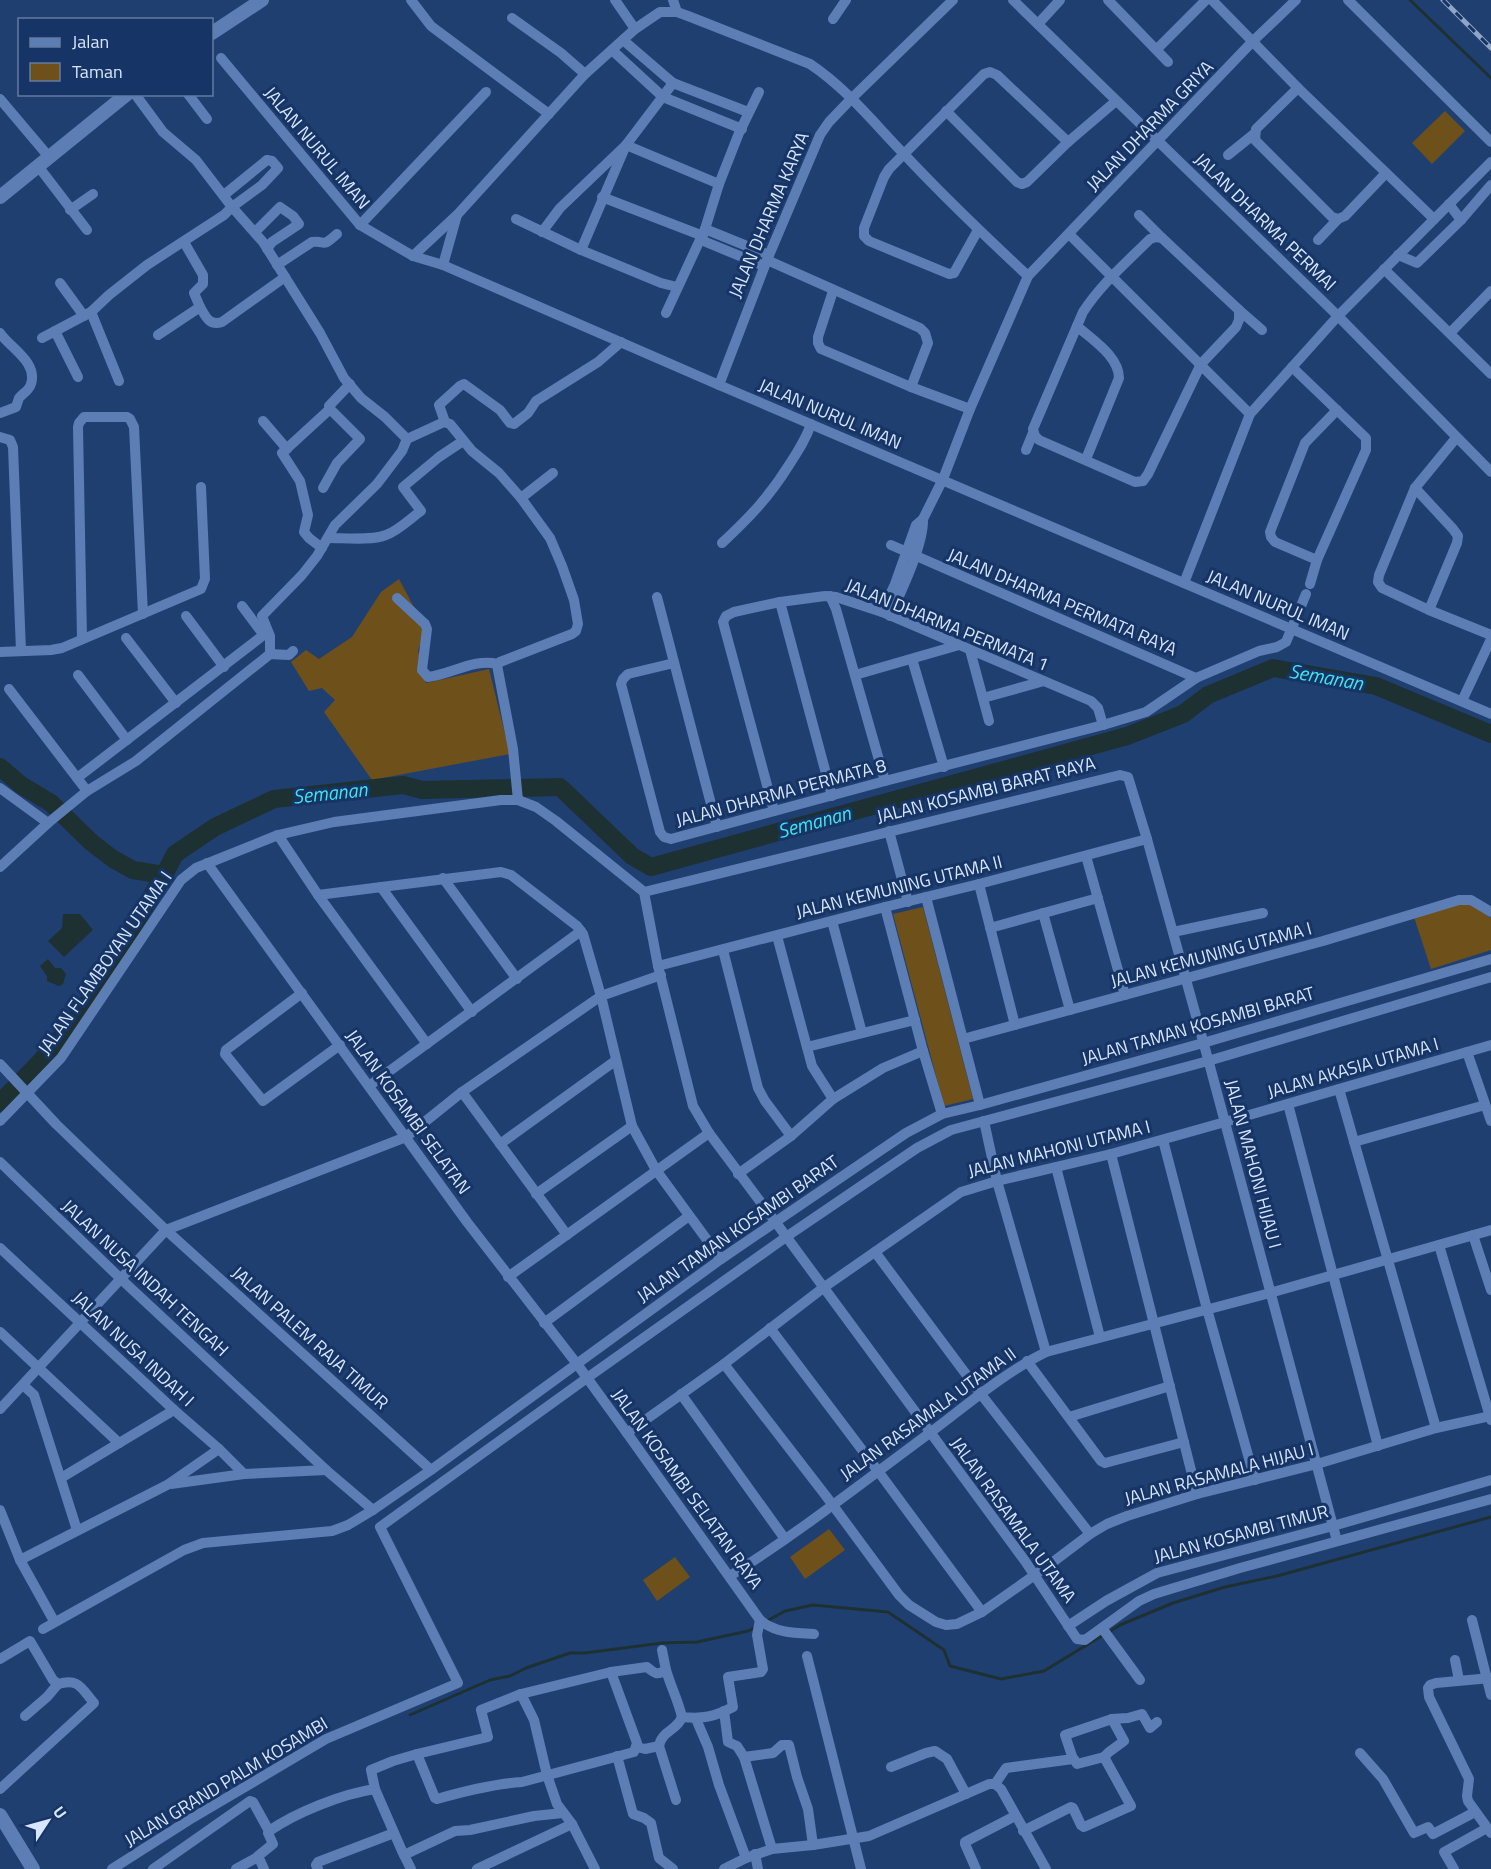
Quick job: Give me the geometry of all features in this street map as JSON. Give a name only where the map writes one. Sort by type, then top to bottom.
[{"type":"street","points":[[213,32],[262,0]]},
{"type":"street","points":[[411,0],[439,32],[549,114]]},
{"type":"street","points":[[615,0],[634,29]]},
{"type":"street","points":[[673,0],[677,12]]},
{"type":"street","points":[[833,19],[846,0]]},
{"type":"street","name":"JALAN DHARMA KARYA","points":[[719,385],[767,260],[820,135],[852,98],[953,0]]},
{"type":"street","name":"JALAN DHARMA PERMAI","points":[[1013,0],[1338,316],[1455,438],[1491,472]]},
{"type":"street","points":[[1038,24],[1060,0]]},
{"type":"street","points":[[1108,0],[1168,62]]},
{"type":"street","points":[[1157,49],[1206,0]]},
{"type":"street","points":[[1212,0],[1434,219]]},
{"type":"street","name":"JALAN DHARMA GRIYA","points":[[1028,276],[1253,41],[1296,0]]},
{"type":"street","points":[[1348,0],[1491,142]]},
{"type":"street","points":[[413,256],[457,215],[585,74],[634,29],[660,12],[677,12],[810,64],[824,74],[852,98],[978,230],[1028,276],[970,409],[943,479],[923,519],[916,525],[910,554],[895,584],[886,614]]},
{"type":"street","points":[[512,18],[561,53],[585,74]]},
{"type":"street","points":[[623,40],[673,83],[748,112]]},
{"type":"street","points":[[612,50],[663,97],[742,129]]},
{"type":"street","name":"JALAN NURUL IMAN","points":[[221,58],[360,225],[413,256],[443,265],[1491,714]]},
{"type":"street","points":[[978,230],[959,267],[954,273],[949,274],[869,241],[864,236],[864,228],[884,177],[903,153],[984,74],[993,73],[1068,142]]},
{"type":"street","points":[[542,232],[560,208],[626,145],[673,83]]},
{"type":"street","points":[[1228,155],[1254,134],[1256,129],[1298,87]]},
{"type":"street","points":[[360,225],[486,92]]},
{"type":"street","points":[[666,313],[703,235],[719,184],[748,112],[759,92]]},
{"type":"street","points":[[0,197],[125,96]]},
{"type":"street","points":[[136,96],[163,132],[196,160],[232,207],[255,232],[320,333],[344,378],[361,398],[407,439]]},
{"type":"street","points":[[190,96],[207,119]]},
{"type":"street","points":[[0,99],[43,162],[70,210],[87,230]]},
{"type":"street","points":[[946,111],[1020,184],[1027,182],[1068,142],[1116,101]]},
{"type":"street","points":[[1254,134],[1255,140],[1332,217],[1338,219]]},
{"type":"street","points":[[626,145],[719,184]]},
{"type":"street","points":[[581,250],[626,145]]},
{"type":"street","points":[[42,338],[87,314],[130,277],[224,215],[269,179],[278,168],[272,161],[267,160],[224,195]]},
{"type":"street","points":[[1488,165],[1491,180]]},
{"type":"street","points":[[1184,583],[1250,414],[1338,316],[1488,165]]},
{"type":"street","points":[[1318,240],[1338,219],[1345,216],[1386,173]]},
{"type":"street","points":[[1398,255],[1417,263],[1461,220],[1491,185]]},
{"type":"street","points":[[70,210],[93,194]]},
{"type":"street","points":[[602,197],[799,273],[833,291],[918,326],[928,343],[911,387]]},
{"type":"street","points":[[1449,204],[1461,220]]},
{"type":"street","points":[[255,232],[280,207],[293,216],[299,224],[272,242],[267,249]]},
{"type":"street","points":[[443,265],[457,215]]},
{"type":"street","points":[[1138,215],[1262,330]]},
{"type":"street","points":[[516,219],[581,250],[661,283],[677,287]]},
{"type":"street","points":[[277,265],[312,242],[328,243],[337,234]]},
{"type":"street","points":[[1069,234],[1250,414]]},
{"type":"street","points":[[1026,450],[1034,424],[1077,326],[1092,299],[1150,239],[1162,238]]},
{"type":"street","points":[[184,242],[203,275],[204,284],[194,293],[200,307],[210,322],[214,324],[222,322],[285,278]]},
{"type":"street","points":[[1384,269],[1491,374]]},
{"type":"street","points":[[60,283],[87,314],[119,381]]},
{"type":"street","points":[[833,291],[818,337],[820,348],[911,387],[970,409]]},
{"type":"street","points":[[1450,332],[1491,291]]},
{"type":"street","points":[[158,335],[200,307]]},
{"type":"street","points":[[1033,433],[1039,440],[1086,459],[1135,483],[1143,481],[1201,364],[1236,327],[1239,310]]},
{"type":"street","points":[[1077,326],[1114,361],[1119,370],[1119,378],[1086,459]]},
{"type":"street","points":[[55,331],[78,377]]},
{"type":"street","points":[[0,333],[23,356],[30,367],[32,379],[31,386],[20,398],[16,407],[0,413]]},
{"type":"street","points":[[397,598],[425,624],[427,629],[422,670],[428,677],[482,662],[498,664],[576,631],[578,624],[574,600],[550,538],[499,472],[480,459],[450,423],[446,422],[439,405],[464,384],[468,385],[475,393],[491,402],[510,423],[514,424],[528,413],[536,401],[598,362],[621,342]]},
{"type":"street","name":"JALAN DHARMA PERMATA 8","points":[[674,663],[628,674],[621,684],[660,832],[664,837],[671,839],[885,781],[1103,726],[1146,712],[1196,678],[1259,651],[1277,648],[1286,642],[1308,590],[1317,560],[1366,450],[1365,438],[1292,367]]},
{"type":"street","points":[[322,548],[304,532],[308,515],[300,481],[282,454],[330,409],[329,406],[350,384]]},
{"type":"street","points":[[323,488],[337,463],[360,439],[344,420],[330,409]]},
{"type":"street","points":[[1317,560],[1275,542],[1270,531],[1305,443],[1337,410]]},
{"type":"street","points":[[82,639],[78,427],[84,417],[122,416],[130,419],[134,427],[143,614]]},
{"type":"street","points":[[263,421],[287,449]]},
{"type":"street","points":[[270,654],[270,636],[262,616],[302,575],[322,548],[335,525],[377,484],[402,451],[407,439],[446,422]]},
{"type":"street","points":[[722,543],[751,517],[772,492],[802,446],[811,424]]},
{"type":"street","points":[[5,438],[13,447],[21,651]]},
{"type":"street","points":[[1455,438],[1415,488],[1378,582],[1382,588],[1491,637],[1462,701]]},
{"type":"street","points":[[328,538],[365,538],[386,535],[421,511],[403,486],[463,441]]},
{"type":"street","points":[[521,498],[553,473]]},
{"type":"street","points":[[0,652],[51,650],[197,591],[203,586],[205,579],[201,487]]},
{"type":"street","points":[[1415,488],[1458,536],[1428,610]]},
{"type":"street","name":"JALAN DHARMA PERMATA RAYA","points":[[891,545],[1196,678]]},
{"type":"street","points":[[830,596],[836,609],[885,781]]},
{"type":"street","name":"JALAN DHARMA PERMATA 1","points":[[774,811],[723,622],[726,616],[734,612],[780,602],[830,596],[886,614],[1091,701],[1098,708],[1103,726]]},
{"type":"street","points":[[657,597],[717,826]]},
{"type":"street","points":[[780,602],[832,796]]},
{"type":"street","points":[[77,778],[263,635],[242,606]]},
{"type":"street","points":[[186,616],[224,667]]},
{"type":"street","points":[[126,638],[176,703]]},
{"type":"street","points":[[855,675],[912,659],[964,648],[989,721]]},
{"type":"street","points":[[0,867],[87,791],[136,760],[270,654],[289,656],[293,651]]},
{"type":"street","points":[[912,659],[944,767]]},
{"type":"street","points":[[498,664],[497,672],[507,711],[513,749],[518,798]]},
{"type":"street","points":[[78,675],[127,740]]},
{"type":"street","points":[[983,698],[1044,681]]},
{"type":"street","points":[[9,689],[87,791]]},
{"type":"street","name":"JALAN KOSAMBI BARAT RAYA","points":[[644,892],[1109,777],[1126,776]]},
{"type":"street","name":"JALAN MAHONI HIJAU I","points":[[1126,776],[1130,780],[1148,839],[1337,1541]]},
{"type":"street","points":[[0,788],[51,821]]},
{"type":"street","name":"JALAN FLAMBOYAN UTAMA I","points":[[0,1121],[61,1058],[181,880],[196,868],[278,835],[334,822],[518,798],[556,821],[644,892]]},
{"type":"street","points":[[889,831],[908,902]]},
{"type":"street","points":[[278,835],[318,895],[427,1044]]},
{"type":"street","name":"JALAN KEMUNING UTAMA II","points":[[166,1230],[406,1137],[462,1092],[600,996],[660,970],[723,950],[1148,839]]},
{"type":"street","points":[[1086,856],[1125,995]]},
{"type":"street","name":"JALAN KOSAMBI SELATAN","points":[[207,863],[508,1277],[579,1363],[586,1377]]},
{"type":"street","points":[[318,895],[501,872],[511,875],[568,919],[581,931],[600,996],[632,1126],[656,1170],[721,1259]]},
{"type":"street","points":[[442,878],[517,979]]},
{"type":"street","points":[[979,884],[1015,1025]]},
{"type":"street","points":[[381,887],[472,1012]]},
{"type":"street","points":[[644,892],[660,970],[693,1106],[738,1174],[776,1223]]},
{"type":"street","points":[[926,897],[980,1105]]},
{"type":"street","points":[[990,928],[1098,898]]},
{"type":"street","name":"JALAN KEMUNING UTAMA I","points":[[963,1039],[1323,941],[1466,899],[1491,912]]},
{"type":"street","points":[[885,907],[942,1114]]},
{"type":"street","points":[[1042,913],[1070,1010]]},
{"type":"street","points":[[1173,932],[1263,913]]},
{"type":"street","points":[[832,921],[862,1033]]},
{"type":"street","points":[[369,1086],[581,931]]},
{"type":"street","points":[[777,936],[812,1066],[833,1099]]},
{"type":"street","points":[[723,950],[758,1088],[791,1136]]},
{"type":"street","name":"JALAN TAMAN KOSAMBI BARAT","points":[[43,1629],[52,1618],[194,1546],[203,1543],[332,1531],[348,1525],[374,1510],[431,1470],[721,1259],[906,1133],[942,1114],[1204,1043],[1491,959]]},
{"type":"street","name":"JALAN TAMAN KOSAMBI BARAT","points":[[458,1683],[380,1527],[785,1236],[917,1148],[951,1130],[1208,1060],[1491,977]]},
{"type":"street","points":[[302,993],[226,1050],[225,1054],[263,1101],[340,1045]]},
{"type":"street","points":[[807,1047],[915,1020]]},
{"type":"street","name":"JALAN AKASIA UTAMA I","points":[[1225,1122],[1491,1045]]},
{"type":"street","points":[[738,1174],[791,1136],[833,1099],[883,1068],[923,1051]]},
{"type":"street","points":[[1467,1052],[1491,1121]]},
{"type":"street","points":[[500,1144],[615,1061]]},
{"type":"street","name":"JALAN PALEM RAJA TIMUR","points":[[3,1069],[56,1124],[166,1230],[431,1470]]},
{"type":"street","points":[[1339,1089],[1436,1428]]},
{"type":"street","points":[[462,1092],[567,1235]]},
{"type":"street","points":[[1288,1104],[1378,1446]]},
{"type":"street","points":[[1354,1142],[1485,1105]]},
{"type":"street","points":[[984,1121],[997,1181],[1046,1352]]},
{"type":"street","name":"JALAN MAHONI UTAMA I","points":[[823,1288],[953,1196],[970,1188],[1111,1154],[1225,1122]]},
{"type":"street","points":[[536,1194],[632,1126]]},
{"type":"street","points":[[508,1277],[709,1133]]},
{"type":"street","points":[[1163,1140],[1255,1480]]},
{"type":"street","points":[[1111,1154],[1197,1494]]},
{"type":"street","name":"JALAN NUSA INDAH TENGAH","points":[[0,1162],[121,1279],[326,1470],[374,1510]]},
{"type":"street","points":[[1056,1167],[1100,1338]]},
{"type":"street","points":[[544,1323],[689,1216]]},
{"type":"street","name":"JALAN RASAMALA UTAMA","points":[[776,1223],[1035,1575],[1068,1626]]},
{"type":"street","points":[[0,1409],[166,1230]]},
{"type":"street","name":"JALAN RASAMALA UTAMA II","points":[[730,1576],[785,1539],[930,1433],[980,1393],[1027,1361],[1046,1352],[1270,1293],[1491,1230]]},
{"type":"street","points":[[1473,1235],[1491,1290]]},
{"type":"street","points":[[1439,1245],[1491,1417]]},
{"type":"street","name":"JALAN NUSA INDAH I","points":[[0,1248],[244,1474]]},
{"type":"street","points":[[875,1252],[980,1393],[1090,1534]]},
{"type":"street","points":[[627,1433],[724,1364],[823,1288]]},
{"type":"street","points":[[770,1328],[982,1612]]},
{"type":"street","points":[[0,1332],[119,1443]]},
{"type":"street","points":[[1027,1361],[1104,1463],[1184,1442]]},
{"type":"street","points":[[724,1364],[832,1504]]},
{"type":"street","name":"JALAN KOSAMBI SELATAN RAYA","points":[[586,1377],[760,1620]]},
{"type":"street","points":[[23,1385],[34,1395],[77,1530]]},
{"type":"street","points":[[1069,1417],[1170,1386]]},
{"type":"street","points":[[681,1394],[785,1539]]},
{"type":"street","points":[[61,1478],[174,1410]]},
{"type":"street","name":"JALAN RASAMALA HIJAU I","points":[[832,1504],[899,1595],[909,1605],[936,1622],[946,1625],[957,1624],[982,1612],[1090,1534],[1127,1516],[1197,1494],[1317,1464],[1436,1428],[1491,1417]]},
{"type":"street","points":[[20,1560],[167,1485],[219,1449]]},
{"type":"street","points":[[167,1485],[244,1474],[326,1470]]},
{"type":"street","name":"JALAN KOSAMBI TIMUR","points":[[1491,1480],[1333,1526],[1157,1573],[1068,1626],[1077,1639],[1082,1641],[1104,1631],[1150,1595],[1491,1499]]},
{"type":"street","points":[[0,1509],[20,1560],[52,1618]]},
{"type":"street","points":[[1187,1565],[1190,1583]]},
{"type":"street","points":[[682,1717],[706,1719],[733,1707],[728,1677],[763,1669],[758,1635],[760,1620],[775,1629],[814,1634]]},
{"type":"street","points":[[1472,1620],[1489,1678],[1491,1695]]},
{"type":"street","points":[[1104,1631],[1140,1680]]},
{"type":"street","points":[[0,1659],[30,1641],[50,1677],[57,1684]]},
{"type":"street","points":[[662,1650],[670,1686],[679,1702],[682,1717],[680,1722],[662,1736],[659,1746],[676,1800]]},
{"type":"street","points":[[807,1656],[861,1869]]},
{"type":"street","points":[[1455,1660],[1459,1680]]},
{"type":"street","points":[[411,1869],[375,1789],[371,1770],[417,1754],[488,1737],[482,1709],[491,1708],[521,1695],[611,1672],[647,1667],[652,1673],[657,1674],[666,1670]]},
{"type":"street","points":[[417,1754],[437,1799],[468,1790],[522,1782],[634,1752],[638,1743],[611,1672]]},
{"type":"street","points":[[1454,1869],[1444,1852],[1489,1830],[1475,1812],[1467,1796],[1469,1779],[1428,1688],[1433,1683],[1489,1678]]},
{"type":"street","points":[[0,1789],[94,1704],[74,1682],[69,1681],[57,1684],[47,1697],[25,1716]]},
{"type":"street","name":"JALAN GRAND PALM KOSAMBI","points":[[112,1869],[326,1738],[458,1683]]},
{"type":"street","points":[[521,1695],[534,1720],[547,1775],[557,1804],[572,1824],[595,1869]]},
{"type":"street","points":[[724,1711],[728,1742],[737,1746],[744,1757],[772,1849]]},
{"type":"street","points":[[1112,1719],[1124,1741],[1104,1757],[1077,1764],[1065,1735],[1112,1719],[1142,1714],[1151,1728],[1157,1722]]},
{"type":"street","points":[[696,1719],[708,1747],[719,1785],[758,1869]]},
{"type":"street","points":[[744,1757],[773,1753],[782,1745],[789,1745],[808,1809],[813,1845]]},
{"type":"street","points":[[637,1748],[659,1746]]},
{"type":"street","points":[[891,1767],[935,1751],[947,1759],[966,1794]]},
{"type":"street","points":[[1360,1753],[1383,1779],[1414,1833],[1428,1827],[1433,1834],[1475,1812]]},
{"type":"street","points":[[617,1756],[633,1814],[651,1823],[659,1858],[673,1869]]},
{"type":"street","points":[[1023,1831],[1071,1807],[1084,1827],[1131,1806],[1104,1757]]},
{"type":"street","points":[[995,1784],[1006,1768],[1074,1759]]},
{"type":"street","points":[[724,1869],[750,1856],[772,1849],[854,1840],[884,1831],[989,1784],[995,1784],[1000,1789],[1046,1869]]},
{"type":"street","points":[[269,1831],[293,1817],[348,1795],[375,1789]]},
{"type":"street","points":[[153,1869],[168,1865],[193,1840],[250,1801],[253,1802],[269,1831],[273,1845],[258,1857],[236,1869]]},
{"type":"street","points":[[404,1855],[454,1831],[470,1830],[534,1816],[564,1813]]},
{"type":"street","points":[[0,1815],[33,1869]]},
{"type":"street","points":[[976,1869],[965,1842],[1015,1816]]},
{"type":"street","points":[[477,1869],[572,1824]]},
{"type":"street","points":[[318,1869],[316,1866],[318,1862],[394,1833]]},
{"type":"street","points":[[258,1857],[264,1869]]},
{"type":"green space","points":[[1445,111],[1465,131],[1432,164],[1412,143]]},
{"type":"green space","points":[[399,579],[426,630],[418,650],[426,683],[489,669],[510,754],[372,780],[324,712],[335,700],[322,688],[309,691],[291,662],[306,650],[319,659],[352,637],[381,592]]},
{"type":"green space","points":[[1466,902],[1491,918],[1491,950],[1431,969],[1414,917]]},
{"type":"green space","points":[[923,907],[973,1099],[944,1106],[893,914]]},
{"type":"green space","points":[[829,1529],[845,1550],[805,1579],[790,1557]]},
{"type":"green space","points":[[675,1557],[690,1577],[657,1601],[643,1580]]},
{"type":"shaded area","points":[[63,914],[80,914],[93,930],[64,957],[48,941],[62,928]]},
{"type":"shaded area","points":[[48,959],[55,968],[61,968],[66,974],[63,984],[59,986],[47,981],[47,976],[40,966]]},
{"type":"waterway","points":[[1410,0],[1491,78]]},
{"type":"waterway","name":"Semanan","points":[[164,875],[175,854],[215,827],[274,799],[403,785],[422,790],[560,787],[632,856],[651,867],[1127,736],[1183,714],[1208,695],[1273,668],[1376,686],[1491,734]]},
{"type":"waterway","points":[[0,767],[21,785],[51,803],[91,842],[113,859],[133,870],[164,875],[82,1012],[40,1062],[0,1103]]},
{"type":"waterway","points":[[1109,1632],[1120,1625],[1173,1603],[1225,1587],[1277,1576],[1491,1517]]},
{"type":"waterway","points":[[767,1621],[785,1611],[813,1605],[888,1612],[944,1650],[950,1666],[1001,1679],[1044,1671],[1103,1635]]},
{"type":"waterway","points":[[410,1715],[490,1680],[510,1676],[570,1653],[662,1643],[697,1642],[748,1631],[756,1627]]},
{"type":"railway","points":[[1443,0],[1491,48]]}]
